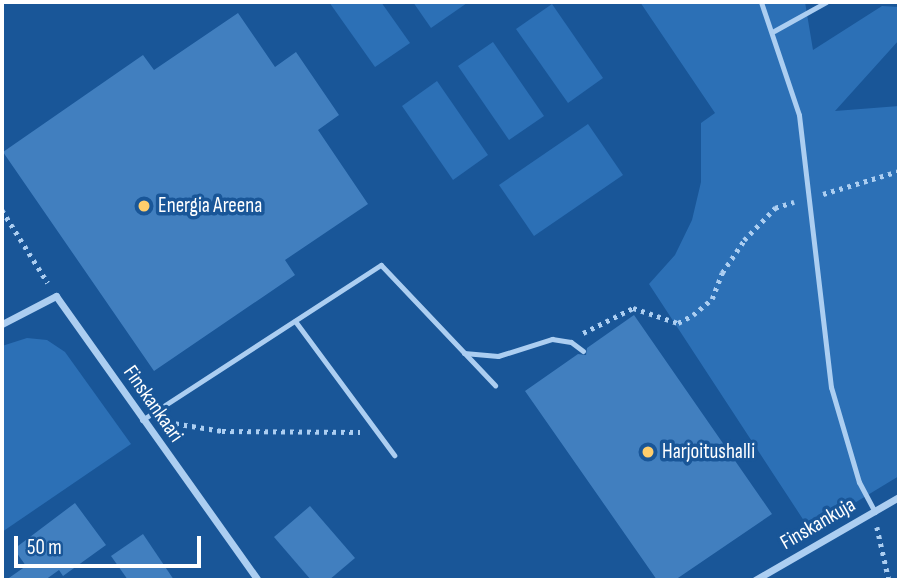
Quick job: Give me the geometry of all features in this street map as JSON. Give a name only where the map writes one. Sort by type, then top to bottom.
[{"type":"street","points":[[2,324],[56,296]]},
{"type":"street","name":"Finskankaari","points":[[56,296],[258,580]]},
{"type":"street","name":"Finskankuja","points":[[755,580],[899,499]]},
{"type":"lane","points":[[761,2],[774,31],[799,115],[831,387],[859,482],[875,512]]},
{"type":"lane","points":[[774,31],[826,2]]},
{"type":"lane","points":[[142,420],[381,265],[495,385]]},
{"type":"lane","points":[[295,321],[375,434],[394,456]]},
{"type":"lane","points":[[464,353],[498,356],[560,341],[583,351]]},
{"type":"path","points":[[560,341],[588,332],[633,308],[678,323],[693,315],[712,299],[734,253],[775,208],[899,171]]},
{"type":"path","points":[[2,210],[56,296]]},
{"type":"path","points":[[142,420],[222,431],[375,434]]},
{"type":"path","points":[[875,512],[889,580]]},
{"type":"shaded area","points":[[329,2],[381,2],[410,43],[375,67]]},
{"type":"shaded area","points":[[413,2],[466,2],[467,3],[431,28]]},
{"type":"shaded area","points":[[640,2],[805,2],[813,50],[882,6],[899,7],[899,40],[835,111],[899,106],[899,476],[810,530],[649,284],[675,255],[692,220],[701,182],[701,123],[715,113]]},
{"type":"shaded area","points":[[552,4],[603,78],[568,103],[516,29]]},
{"type":"shaded area","points":[[493,42],[544,116],[509,140],[458,66]]},
{"type":"shaded area","points":[[437,81],[488,155],[453,180],[402,106]]},
{"type":"shaded area","points":[[588,124],[623,175],[534,236],[499,185]]},
{"type":"shaded area","points":[[27,338],[47,340],[65,352],[131,444],[2,532],[2,346]]},
{"type":"building","name":"Energia Areena","points":[[238,13],[275,67],[296,52],[339,115],[318,130],[368,204],[285,260],[295,275],[154,371],[3,152],[143,55],[154,70]]},
{"type":"building","name":"Harjoitushalli","points":[[634,315],[772,514],[675,580],[657,580],[525,391],[578,354],[586,355],[587,348]]},
{"type":"building","points":[[75,503],[106,545],[63,576],[59,570],[45,580],[6,580],[26,566],[14,549]]},
{"type":"building","points":[[310,506],[355,558],[329,580],[311,580],[274,537]]},
{"type":"building","points":[[143,534],[174,580],[128,580],[111,556]]},
{"type":"place","name":"Energia Areena","points":[[144,206]]},
{"type":"place","name":"Harjoitushalli","points":[[648,452]]}]
